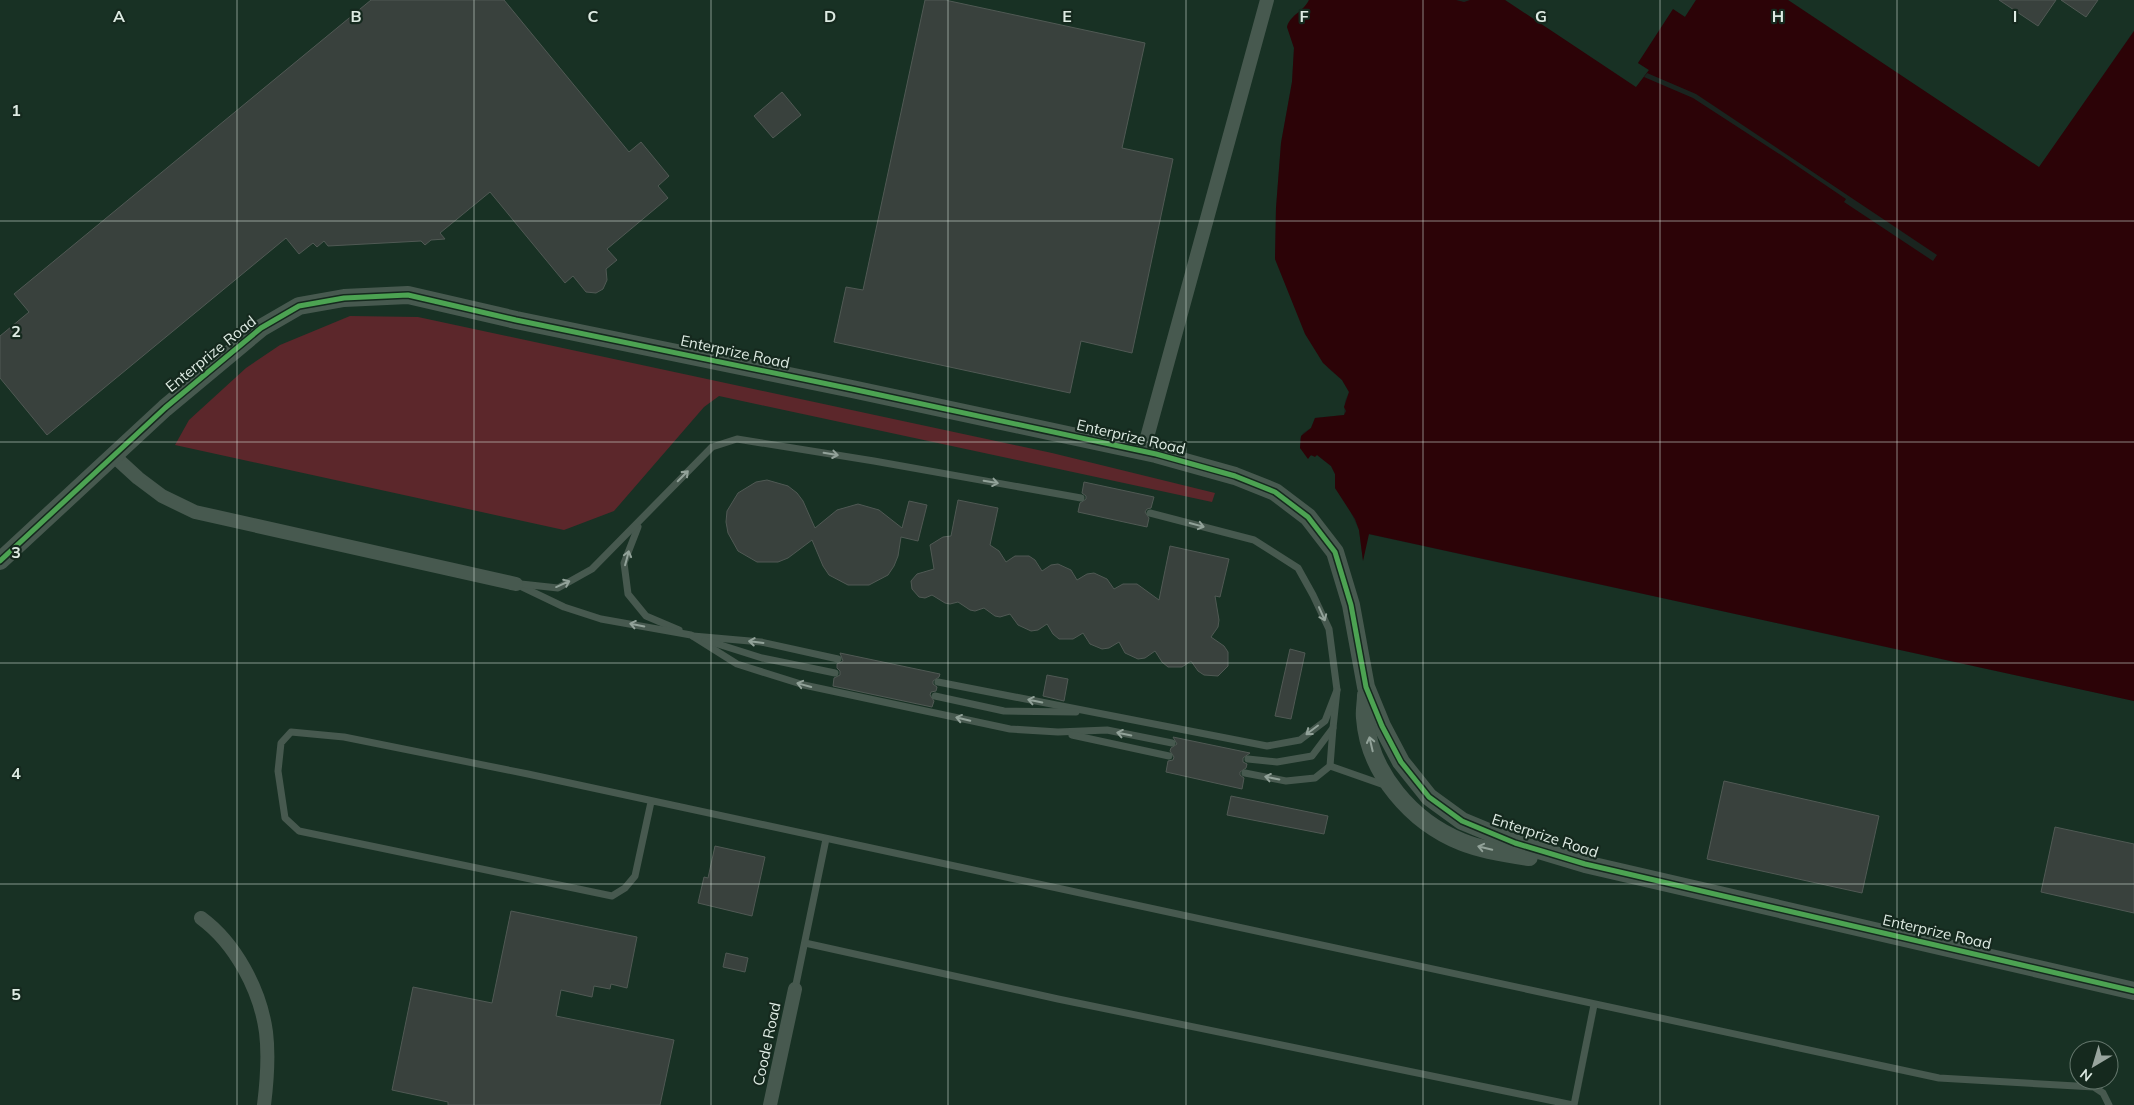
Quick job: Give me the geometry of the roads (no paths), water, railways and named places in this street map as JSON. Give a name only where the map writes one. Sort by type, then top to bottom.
[{"type":"street","name":"Enterprize Road","points":[[1143,452],[1268,0]]},
{"type":"street","name":"Enterprize Road","points":[[0,561],[165,408],[261,328],[299,306],[344,298],[408,295],[516,320],[852,389],[1143,452],[1235,476],[1275,492],[1308,517],[1336,552],[1351,605],[1366,687],[1382,726],[1401,762],[1429,797],[1462,821],[1515,843],[1585,864],[2134,991]]},
{"type":"street","points":[[114,456],[138,478],[162,496],[195,512],[516,584]]},
{"type":"street","name":"Enterprize Road","points":[[1366,687],[1365,719],[1373,752],[1392,788],[1419,818],[1461,842],[1513,855],[1585,864]]},
{"type":"street","points":[[201,918],[214,928],[231,947],[246,972],[256,995],[266,1031],[267,1074],[264,1105]]},
{"type":"street","name":"Coode Road","points":[[770,1105],[795,989]]},
{"type":"lane","points":[[516,584],[558,588],[592,569],[712,447],[737,439],[1081,498]]},
{"type":"lane","points":[[1150,513],[1254,540],[1298,568],[1314,595],[1329,629],[1337,690],[1330,766],[1315,778],[1286,781],[1245,773]]},
{"type":"lane","points":[[639,523],[624,563],[628,594],[646,616],[692,636],[762,658],[836,673]]},
{"type":"lane","points":[[516,584],[564,607],[601,619],[692,636],[761,642],[838,659]]},
{"type":"lane","points":[[692,636],[736,664],[804,685],[1010,729],[1058,732],[1107,730],[1172,742]]},
{"type":"lane","points":[[938,682],[1267,746],[1300,740],[1325,721],[1337,690]]},
{"type":"lane","points":[[935,696],[1004,711],[1094,712]]},
{"type":"lane","points":[[1248,759],[1277,762],[1312,756],[1333,728]]},
{"type":"lane","points":[[651,802],[635,876],[625,888],[612,896],[299,831],[285,818],[278,771],[281,743],[291,732],[344,736],[1939,1078],[2094,1088],[2103,1093],[2109,1105]]},
{"type":"lane","points":[[1058,732],[1169,756]]},
{"type":"lane","points":[[1330,766],[1364,776],[1392,788]]},
{"type":"lane","points":[[795,989],[826,839]]},
{"type":"lane","points":[[805,943],[1058,999],[1574,1105],[1594,1005]]}]
